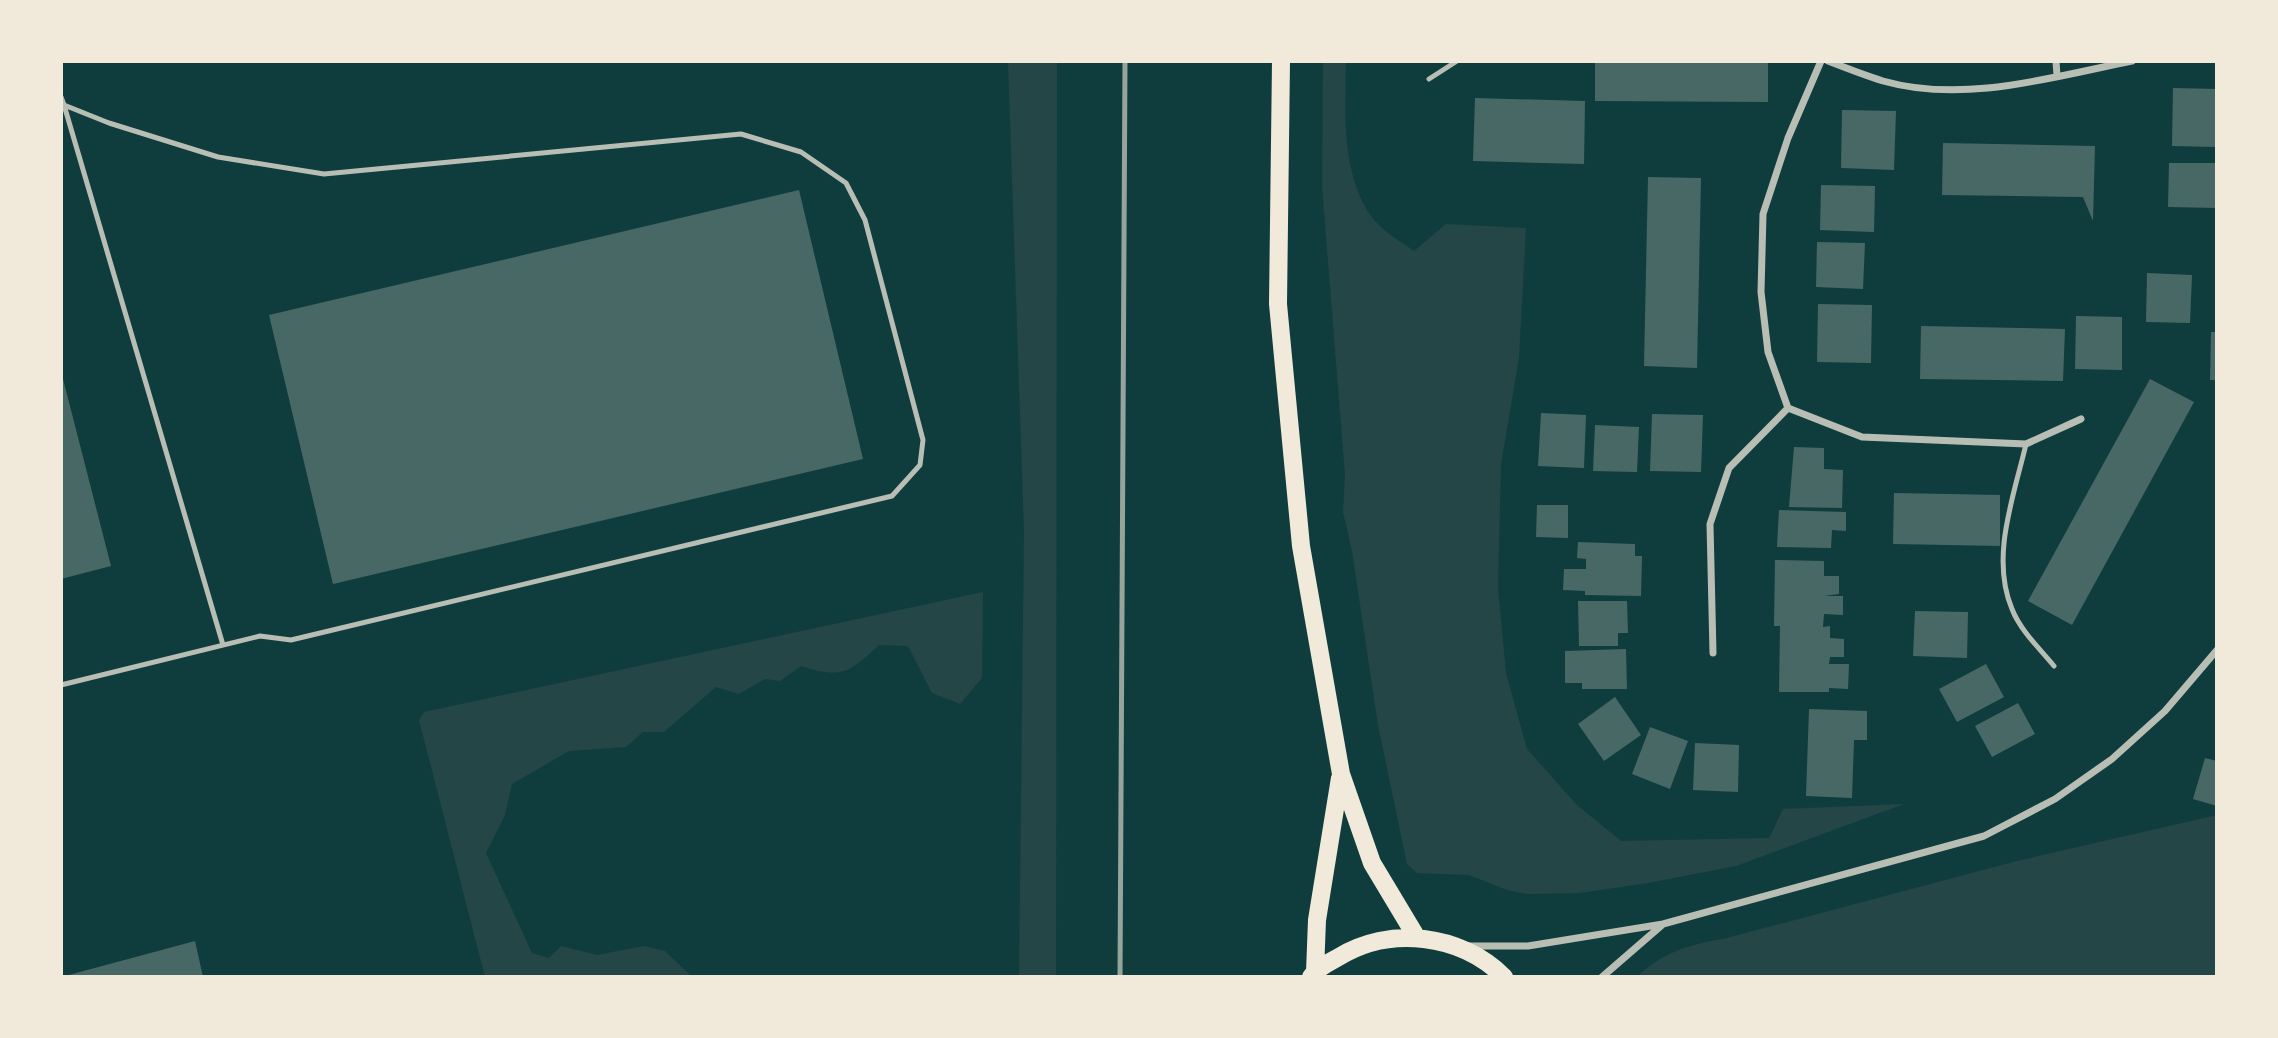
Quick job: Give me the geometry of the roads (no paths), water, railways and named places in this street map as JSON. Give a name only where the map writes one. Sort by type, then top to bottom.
[{"type":"main road","points":[[1281,61],[1278,304],[1301,547],[1340,774],[1372,863],[1417,938]]},
{"type":"main road","points":[[1313,974],[1317,920],[1340,774]]},
{"type":"main road","points":[[1313,974],[1352,949],[1383,939],[1417,938],[1455,946],[1486,959],[1504,977]]},
{"type":"street","points":[[1788,408],[1767,341],[1761,292],[1763,214],[1788,138],[1821,61]]},
{"type":"street","points":[[1828,61],[1885,81],[1941,89],[2002,86],[2132,61]]},
{"type":"street","points":[[2056,61],[2057,76]]},
{"type":"street","points":[[1788,408],[1862,437],[2026,444],[2081,419]]},
{"type":"street","points":[[1713,653],[1710,524],[1729,468],[1788,408]]},
{"type":"street","points":[[1455,946],[1528,946],[1663,924],[1984,836],[2055,799],[2112,759],[2165,711],[2217,650]]},
{"type":"street","points":[[1602,977],[1663,924]]},
{"type":"lane","points":[[1429,79],[1457,61]]},
{"type":"lane","points":[[61,97],[223,645]]},
{"type":"lane","points":[[61,685],[260,636],[291,640],[892,496],[920,466],[923,440],[865,220],[846,183],[801,152],[741,134],[324,174],[218,157],[108,123],[64,105]]},
{"type":"lane","points":[[2026,444],[2002,556],[2005,589],[2012,612],[2054,666]]},
{"type":"railway","points":[[1120,977],[1125,61]]}]
